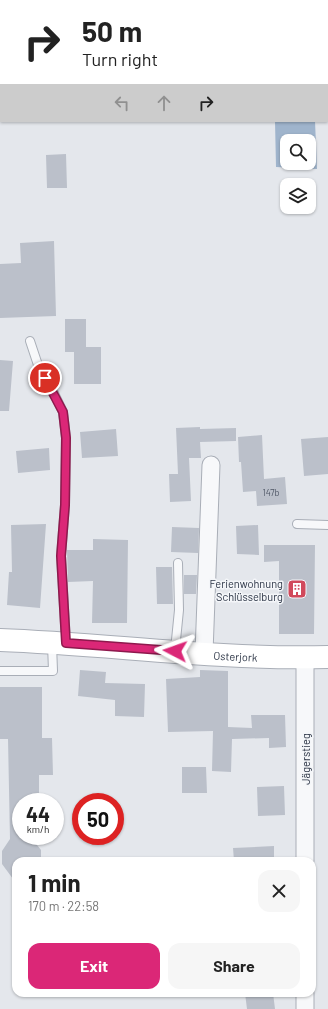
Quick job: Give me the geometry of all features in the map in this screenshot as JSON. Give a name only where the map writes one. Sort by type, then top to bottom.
[{"type":"main road","name":"Osterjork","points":[[0,640],[204,653],[328,657]]},
{"type":"street","points":[[204,653],[211,465]]},
{"type":"street","name":"Jägerstieg","points":[[305,657],[305,857]]},
{"type":"street","points":[[305,997],[305,1009]]},
{"type":"lane","points":[[0,671],[53,671],[59,643],[61,556],[65,505],[66,438],[63,412],[50,385],[40,371],[30,341]]},
{"type":"lane","points":[[296,524],[328,525]]},
{"type":"lane","points":[[175,651],[179,610],[178,563]]},
{"type":"water","points":[[275,122],[315,122],[316,134],[280,134],[280,167],[276,167]]},
{"type":"water","points":[[316,145],[317,169],[316,169]]},
{"type":"building","points":[[66,154],[67,188],[47,188],[46,155]]},
{"type":"building","points":[[54,241],[56,316],[0,318],[0,264],[21,263],[20,243]]},
{"type":"building","points":[[65,319],[86,319],[86,347],[101,347],[101,384],[74,384],[74,352],[65,352]]},
{"type":"building","points":[[0,360],[13,361],[9,411],[0,411]]},
{"type":"building","points":[[200,427],[200,429],[236,428],[236,441],[200,442],[201,458],[189,458],[191,501],[170,502],[169,474],[178,474],[176,428]]},
{"type":"building","points":[[116,429],[118,456],[82,458],[80,432]]},
{"type":"building","points":[[262,435],[264,479],[285,477],[287,504],[257,506],[256,491],[243,492],[241,462],[239,462],[238,437]]},
{"type":"building","points":[[328,437],[328,474],[304,476],[301,439]]},
{"type":"building","points":[[49,448],[50,470],[18,473],[16,451]]},
{"type":"building","points":[[46,524],[40,608],[7,605],[9,572],[12,572],[11,525]]},
{"type":"building","points":[[258,525],[259,555],[237,554],[236,526]]},
{"type":"building","points":[[172,527],[199,528],[198,553],[171,552]]},
{"type":"building","points":[[93,539],[128,540],[127,623],[92,623],[93,581],[68,582],[67,550],[93,550]]},
{"type":"building","name":"Ferienwohnung Schlüsselburg","points":[[264,545],[315,545],[314,634],[279,634],[279,561],[264,562]]},
{"type":"building","points":[[156,567],[172,567],[173,604],[157,604]]},
{"type":"building","points":[[184,575],[197,575],[196,594],[184,594]]},
{"type":"building","points":[[80,670],[106,672],[105,683],[145,684],[144,717],[115,716],[115,700],[78,696]]},
{"type":"building","points":[[200,670],[228,671],[228,727],[252,728],[251,715],[285,715],[286,747],[269,748],[269,738],[232,739],[231,772],[212,771],[213,731],[168,732],[166,679],[200,677]]},
{"type":"building","points":[[0,687],[42,687],[42,738],[52,738],[53,775],[39,775],[39,793],[12,793],[12,845],[37,845],[41,850],[41,857],[12,857],[12,878],[2,864],[2,851],[10,839],[8,739],[0,739]]},
{"type":"building","points":[[182,767],[206,767],[207,793],[182,793]]},
{"type":"building","points":[[284,786],[285,815],[258,816],[257,787]]},
{"type":"building","points":[[274,846],[274,857],[234,857],[233,848]]},
{"type":"building","points":[[246,997],[274,997],[275,1009],[247,1009]]},
{"type":"place","name":"Ferienwohnung Schlüsselburg","points":[[297,589]]},
{"type":"route","points":[[45,378],[63,412],[66,438],[65,505],[61,556],[66,643],[175,651]]}]
